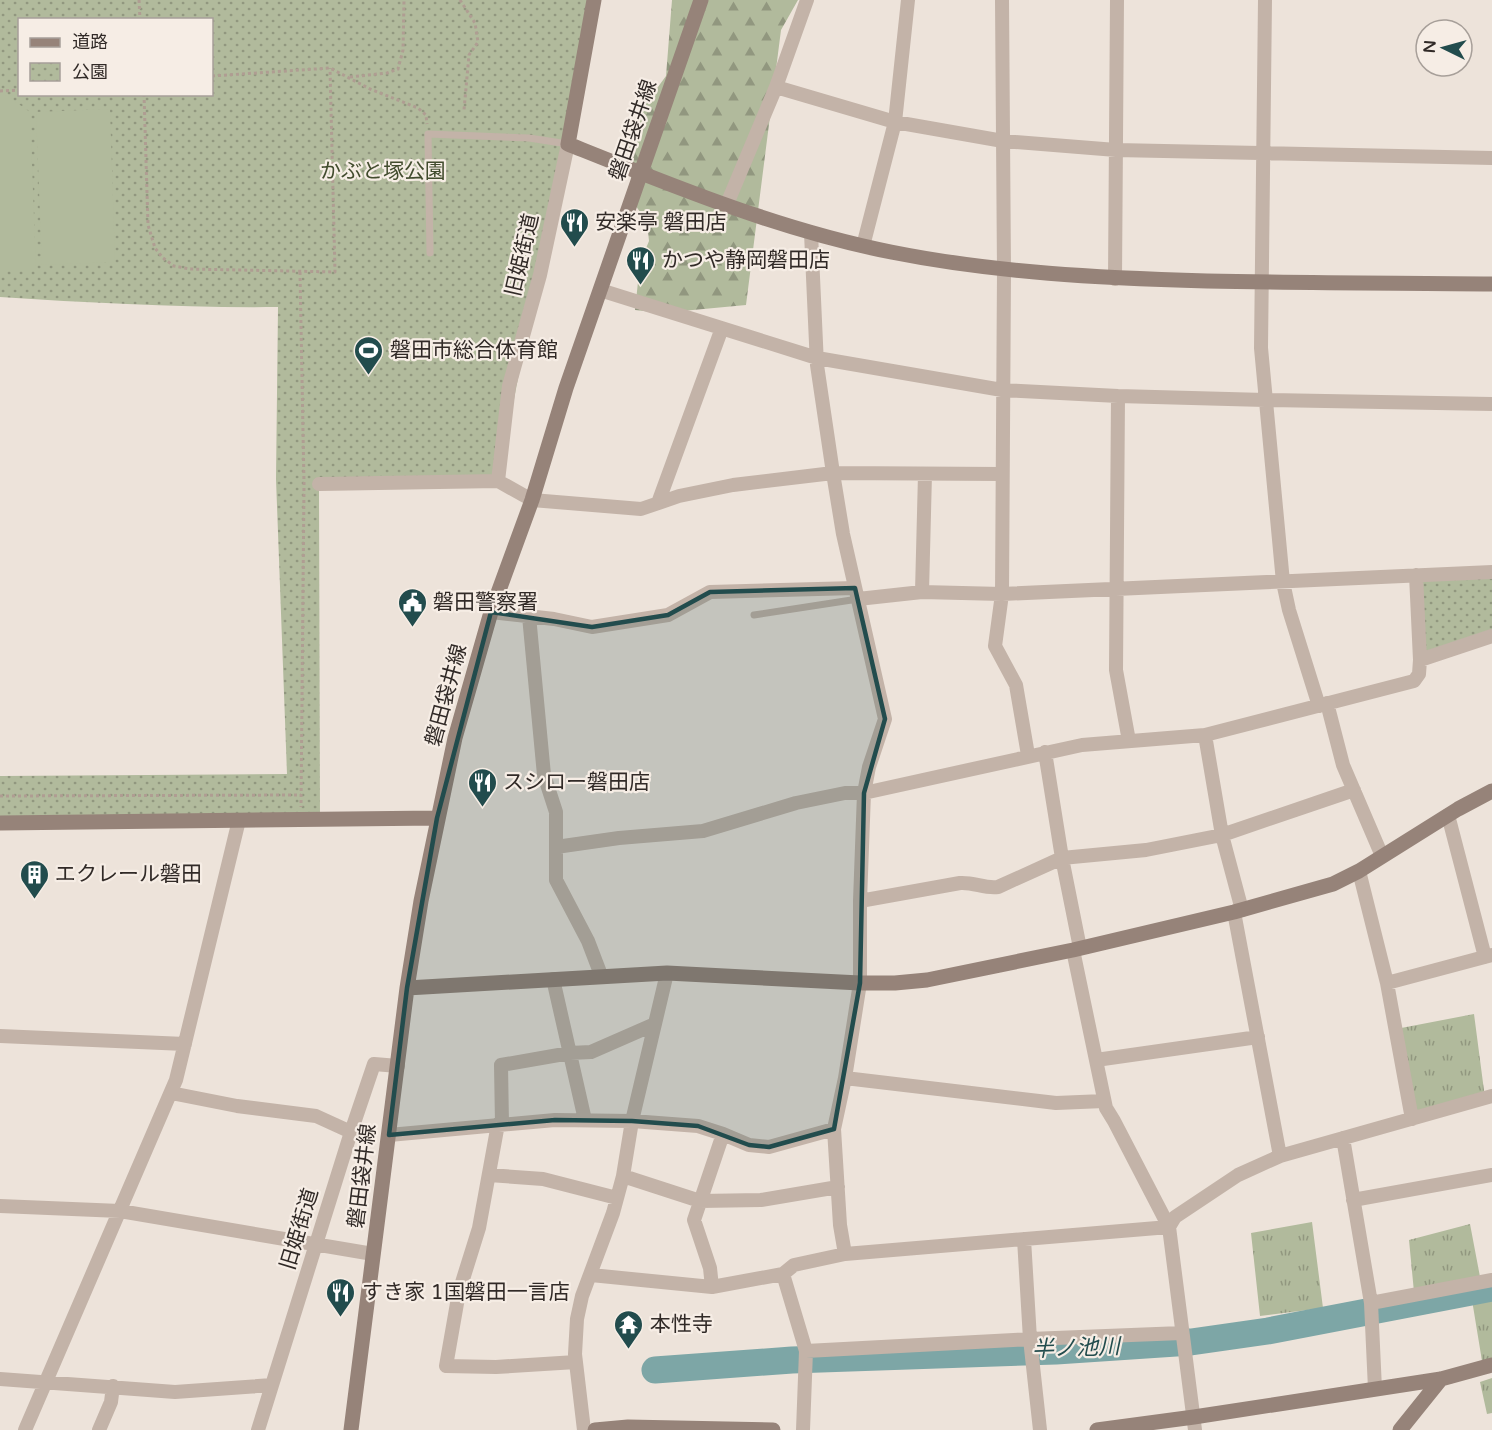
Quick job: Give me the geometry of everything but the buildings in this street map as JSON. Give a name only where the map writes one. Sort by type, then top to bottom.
[{"type":"street","name":"旧姫街道","points":[[498,481],[509,386],[540,275],[568,144],[594,0]]},
{"type":"street","name":"磐田袋井線","points":[[351,1430],[407,988],[421,901],[455,738],[491,612],[532,500],[566,388],[639,173],[701,0]]},
{"type":"street","points":[[727,204],[776,87],[807,0]]},
{"type":"street","points":[[863,246],[895,122],[908,0]]},
{"type":"street","points":[[1002,0],[1004,271],[1002,594],[995,646],[1016,685],[1028,755]]},
{"type":"street","points":[[1115,279],[1117,0]]},
{"type":"street","points":[[1265,0],[1261,348],[1283,582],[1289,610],[1343,765],[1382,856]]},
{"type":"street","points":[[776,87],[895,122],[1002,141],[1116,150],[1492,158]]},
{"type":"street","points":[[568,144],[639,173],[811,233],[891,252],[1004,271],[1115,279],[1492,284]]},
{"type":"street","points":[[811,233],[817,358],[833,473],[843,534],[885,719],[869,768],[864,793],[860,983],[845,1078],[834,1129],[840,1225],[845,1254]]},
{"type":"street","points":[[600,290],[817,358],[1002,390],[1118,396],[1492,404]]},
{"type":"street","points":[[658,503],[722,328]]},
{"type":"street","points":[[1118,396],[1116,670],[1129,741]]},
{"type":"street","points":[[319,484],[498,481],[532,500],[641,509],[679,496],[733,485],[833,473],[1002,474]]},
{"type":"street","points":[[922,592],[925,474]]},
{"type":"street","points":[[491,612],[592,627],[668,615],[710,592],[1002,594],[1492,572]]},
{"type":"street","points":[[556,847],[619,838],[703,831],[796,803],[845,793],[864,793],[1028,755],[1082,745],[1205,735],[1414,681],[1419,674],[1420,660],[1416,576]]},
{"type":"street","points":[[530,616],[544,775],[556,812],[556,880],[588,941],[601,975]]},
{"type":"street","points":[[1420,660],[1492,636]]},
{"type":"street","points":[[1205,735],[1280,1156]]},
{"type":"street","points":[[1045,752],[1104,1101],[1168,1227],[1194,1424]]},
{"type":"street","points":[[860,901],[960,883],[973,882],[989,888],[998,887],[1062,858],[1146,850],[1222,835],[1354,790]]},
{"type":"street","points":[[407,988],[601,975],[667,973],[860,983],[927,980],[1077,949],[1238,911],[1333,884],[1359,871],[1448,815],[1492,791]]},
{"type":"street","points":[[1387,984],[1488,956],[1448,815]]},
{"type":"street","points":[[0,823],[437,818]]},
{"type":"street","points":[[25,1430],[171,1093],[239,820]]},
{"type":"street","points":[[1359,871],[1387,984],[1412,1119]]},
{"type":"street","points":[[584,1430],[576,1362],[577,1319],[582,1296],[623,1176],[632,1121],[667,973]]},
{"type":"street","points":[[553,979],[585,1120]]},
{"type":"street","points":[[576,1362],[446,1366],[459,1292],[479,1228],[500,1124],[501,1065],[570,1053],[591,1052],[655,1024]]},
{"type":"street","points":[[0,1036],[185,1044]]},
{"type":"street","points":[[1096,1060],[1258,1037]]},
{"type":"street","name":"旧姫街道","points":[[258,1430],[374,1064],[398,1066]]},
{"type":"street","points":[[845,1078],[1056,1103],[1104,1101]]},
{"type":"street","points":[[171,1093],[237,1107],[316,1116],[351,1132]]},
{"type":"street","points":[[1168,1227],[1175,1217],[1238,1175],[1280,1156],[1492,1096]]},
{"type":"street","points":[[389,1135],[555,1120],[632,1121],[698,1126],[749,1145],[769,1147],[834,1129]]},
{"type":"street","points":[[712,1287],[710,1268],[693,1220],[723,1134]]},
{"type":"street","points":[[1343,1138],[1371,1302],[1375,1389]]},
{"type":"street","points":[[489,1175],[543,1179],[617,1198]]},
{"type":"street","points":[[1353,1200],[1492,1175]]},
{"type":"street","points":[[623,1176],[700,1200],[762,1200],[838,1186]]},
{"type":"street","points":[[0,1206],[120,1211],[373,1254]]},
{"type":"street","points":[[591,1275],[712,1287],[783,1274],[794,1265],[845,1254],[1168,1227]]},
{"type":"street","points":[[1024,1239],[1030,1339],[1040,1430]]},
{"type":"street","points":[[783,1274],[807,1351],[803,1430]]},
{"type":"street","points":[[1371,1302],[1492,1280]]},
{"type":"street","points":[[807,1351],[1182,1333]]},
{"type":"street","points":[[1096,1430],[1194,1424],[1375,1389],[1441,1379],[1492,1365]]},
{"type":"street","points":[[0,1379],[175,1392],[272,1385]]},
{"type":"street","points":[[1400,1430],[1441,1379]]},
{"type":"street","points":[[99,1430],[111,1402],[113,1386]]},
{"type":"street","points":[[598,1430],[628,1427],[772,1430]]},
{"type":"lane","points":[[430,253],[428,134],[529,138],[568,144]]},
{"type":"lane","points":[[754,615],[856,594]]},
{"type":"path","points":[[139,0],[140,18]]},
{"type":"path","points":[[349,77],[387,73],[398,69],[403,50],[404,0]]},
{"type":"path","points":[[460,0],[476,23],[478,42],[469,55],[464,110]]},
{"type":"path","points":[[144,96],[148,225],[155,248],[163,258],[174,266],[190,269],[335,272],[330,68]]},
{"type":"path","points":[[213,76],[330,68],[370,89],[418,108],[426,115],[428,134]]},
{"type":"path","points":[[0,91],[18,90]]},
{"type":"path","points":[[300,272],[304,484],[302,820]]},
{"type":"path","points":[[0,796],[301,795]]},
{"type":"highlighted area","points":[[855,588],[885,719],[864,793],[860,983],[834,1129],[769,1147],[749,1145],[698,1126],[632,1121],[555,1120],[389,1135],[407,988],[437,818],[491,612],[592,627],[668,615],[710,592]]},
{"type":"green space","name":"かぶと塚公園","points":[[0,0],[592,0],[498,481],[319,484],[320,817],[0,819],[0,776],[287,774],[276,479],[278,307],[139,305],[0,297]]},
{"type":"green space","points":[[672,0],[798,0],[781,30],[746,305],[661,313],[635,310],[640,263],[649,241],[647,222],[631,199],[631,160],[627,129],[666,76]]},
{"type":"green space","points":[[0,91],[30,112],[36,270],[0,270]]},
{"type":"green space","points":[[110,109],[115,262],[42,265],[36,112]]},
{"type":"green space","points":[[1492,572],[1492,636],[1420,660],[1416,576]]},
{"type":"green space","points":[[1474,1014],[1485,1098],[1412,1119],[1396,1029]]},
{"type":"green space","points":[[1312,1222],[1323,1308],[1260,1316],[1251,1233]]},
{"type":"green space","points":[[1470,1224],[1481,1282],[1414,1292],[1409,1240]]},
{"type":"green space","points":[[1492,1296],[1492,1358],[1482,1361],[1472,1300]]},
{"type":"green space","points":[[1492,1378],[1492,1413],[1487,1414],[1480,1382]]},
{"type":"waterway","name":"半ノ池川","points":[[655,1370],[792,1360],[1056,1351],[1191,1342],[1268,1331],[1492,1288]]},
{"type":"place","name":"安楽亭 磐田店","points":[[574,248]]},
{"type":"place","name":"かつや静岡磐田店","points":[[641,286]]},
{"type":"place","name":"磐田市総合体育館","points":[[369,376]]},
{"type":"place","name":"磐田警察署","points":[[412,628]]},
{"type":"place","name":"スシロー磐田店","points":[[482,808]]},
{"type":"place","name":"エクレール磐田","points":[[34,900]]},
{"type":"place","name":"すき家 1国磐田一言店","points":[[341,1318]]},
{"type":"place","name":"本性寺","points":[[629,1350]]}]
